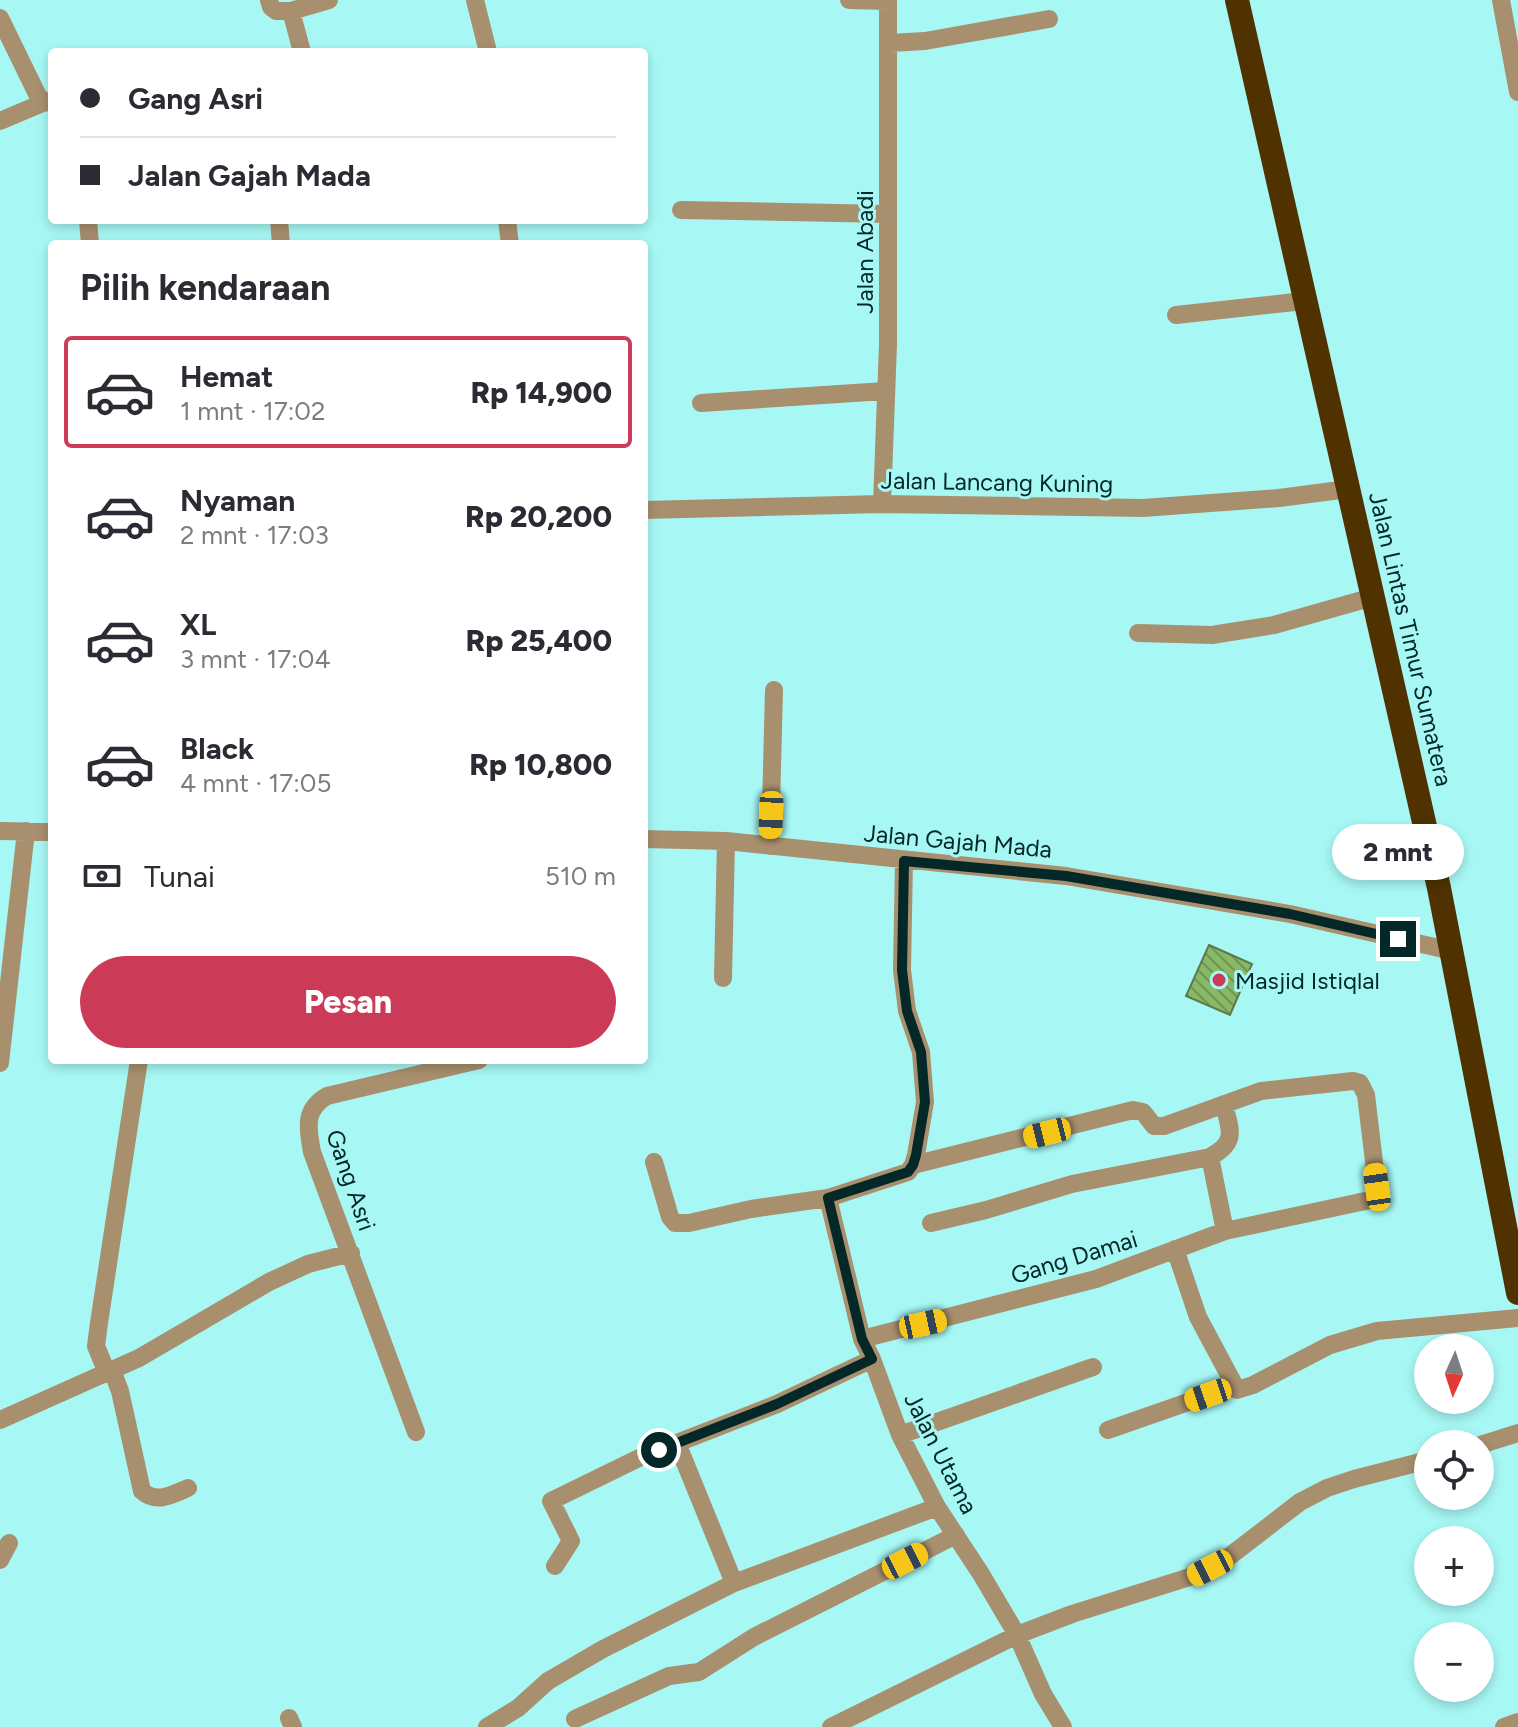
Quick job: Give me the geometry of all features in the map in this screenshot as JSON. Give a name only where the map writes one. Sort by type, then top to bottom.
[{"type":"highway","name":"Jalan Lintas Timur Sumatera","points":[[1237,0],[1452,951],[1518,1293]]},
{"type":"street","points":[[269,0],[276,11],[291,11],[329,0]]},
{"type":"street","points":[[475,0],[487,48]]},
{"type":"street","points":[[849,0],[888,0]]},
{"type":"street","name":"Jalan Abadi","points":[[882,504],[888,214],[888,0]]},
{"type":"street","points":[[291,11],[301,48]]},
{"type":"street","points":[[1507,14],[1518,92]]},
{"type":"street","points":[[0,18],[37,94],[48,102]]},
{"type":"street","points":[[890,43],[925,41],[1049,19]]},
{"type":"street","points":[[0,121],[48,103]]},
{"type":"street","points":[[681,210],[888,214]]},
{"type":"street","points":[[1176,315],[1304,301]]},
{"type":"street","points":[[701,403],[885,391]]},
{"type":"street","name":"Jalan Lancang Kuning","points":[[648,510],[882,504],[1143,508],[1279,498],[1348,489]]},
{"type":"street","points":[[1138,633],[1212,635],[1274,625],[1373,597]]},
{"type":"street","points":[[770,846],[774,690]]},
{"type":"street","points":[[0,831],[48,832]]},
{"type":"street","points":[[0,1063],[26,831]]},
{"type":"street","name":"Jalan Gajah Mada","points":[[648,839],[726,841],[1066,876],[1290,914],[1452,951]]},
{"type":"street","points":[[723,978],[726,841]]},
{"type":"street","points":[[904,861],[902,970],[907,1011],[921,1052],[925,1102],[913,1165]]},
{"type":"street","points":[[138,1064],[96,1346],[120,1391],[142,1491],[149,1498],[164,1498],[188,1488]]},
{"type":"street","name":"Gang Asri","points":[[416,1432],[312,1152],[307,1125],[311,1109],[327,1096],[462,1064]]},
{"type":"street","name":"Gang Damai","points":[[862,1339],[1096,1279],[1225,1231],[1370,1200],[1378,1195],[1366,1095],[1360,1083],[1261,1091],[1224,1104]]},
{"type":"street","points":[[654,1162],[670,1217],[675,1223],[689,1223],[751,1209],[828,1198],[899,1176],[913,1165],[1133,1110],[1143,1112],[1150,1123],[1159,1127],[1224,1104],[1229,1138],[1223,1150],[1210,1157],[1072,1184],[931,1223]]},
{"type":"street","points":[[1210,1157],[1225,1231]]},
{"type":"street","name":"Jalan Utama","points":[[828,1198],[862,1339],[900,1435],[937,1507],[1017,1635],[1043,1694],[1063,1727]]},
{"type":"street","points":[[1175,1249],[1198,1317],[1237,1390],[1243,1390],[1330,1345],[1377,1331],[1518,1318]]},
{"type":"street","points":[[0,1420],[139,1358],[269,1282],[308,1264],[351,1253]]},
{"type":"street","points":[[555,1566],[571,1541],[551,1501],[677,1443],[777,1404],[872,1359]]},
{"type":"street","points":[[900,1435],[1093,1367]]},
{"type":"street","points":[[1108,1430],[1234,1386]]},
{"type":"street","points":[[1494,1441],[1518,1433]]},
{"type":"street","points":[[677,1443],[734,1583]]},
{"type":"street","points":[[831,1727],[1017,1635],[1193,1576],[1226,1559],[1300,1502],[1327,1488],[1414,1464]]},
{"type":"street","points":[[487,1727],[518,1708],[548,1681],[603,1649],[734,1583],[937,1507]]},
{"type":"street","points":[[575,1719],[669,1676],[699,1672],[754,1637],[956,1535]]},
{"type":"street","points":[[0,1560],[9,1543]]},
{"type":"street","points":[[1504,1727],[1518,1722]]},
{"type":"building","name":"Masjid Istiqlal","points":[[1209,945],[1252,964],[1230,1015],[1186,996]]},
{"type":"place","name":"Masjid Istiqlal","points":[[1219,980]]},
{"type":"route","points":[[659,1450],[777,1404],[872,1359],[862,1339],[828,1198],[908,1172],[920,1139],[925,1102],[921,1052],[907,1011],[902,970],[904,861],[1066,876],[1290,914],[1398,939]]}]
